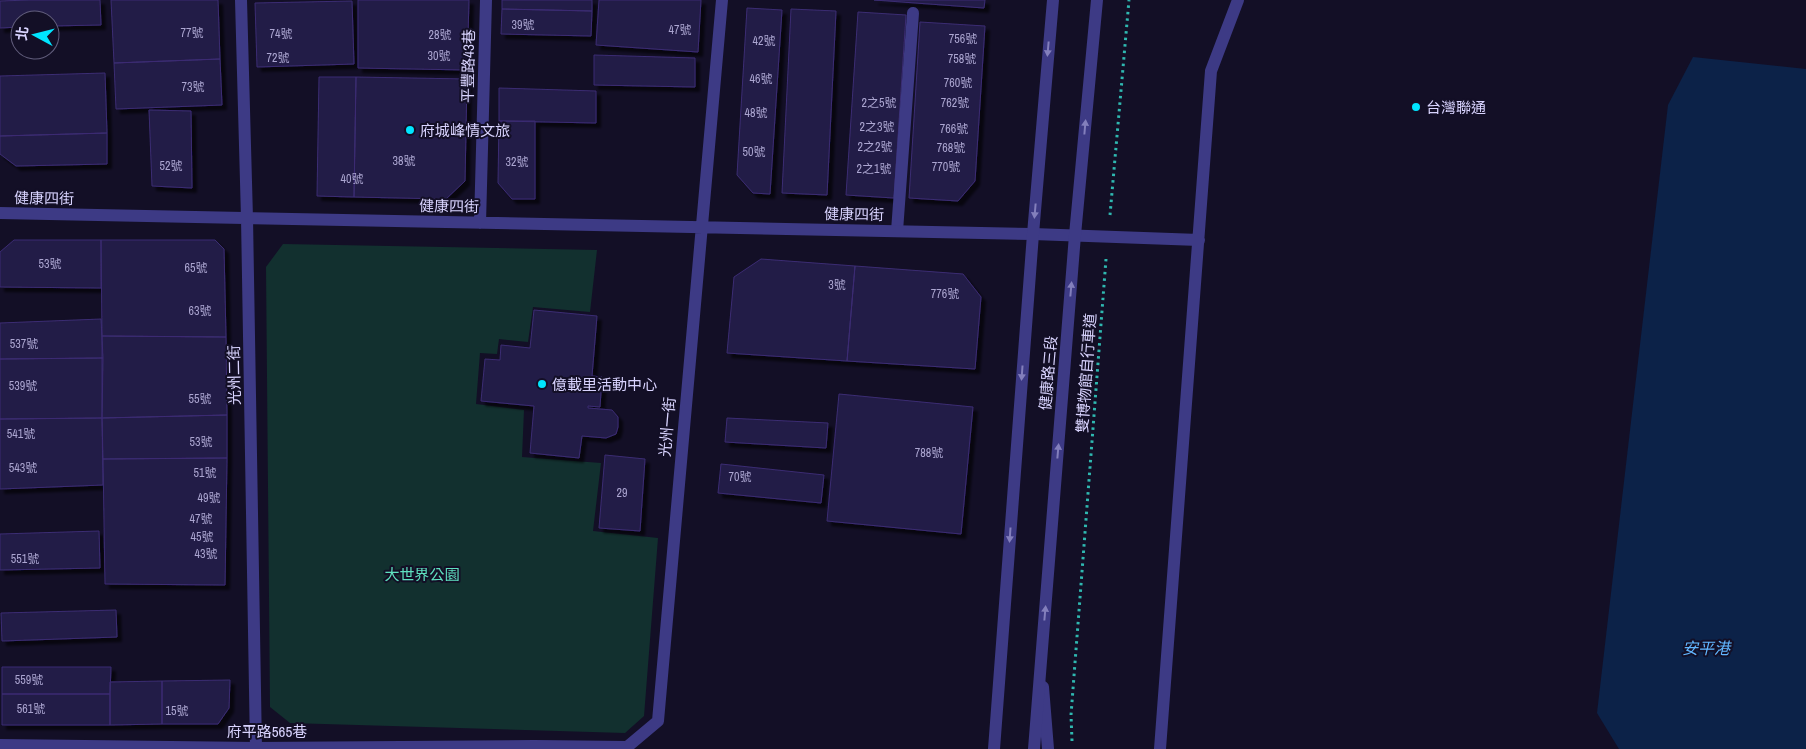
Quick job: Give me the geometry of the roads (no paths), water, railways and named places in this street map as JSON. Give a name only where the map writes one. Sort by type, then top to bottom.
[{"type":"street","name":"光州二街","points":[[240,0],[247,218],[256,748]]},
{"type":"street","name":"平豐路43巷","points":[[480,223],[486,0]]},
{"type":"street","name":"光州一街","points":[[534,747],[627,747],[658,721],[722,0]]},
{"type":"street","name":"健康路三段","points":[[994,749],[1033,234],[1053,0]]},
{"type":"street","name":"健康路三段","points":[[1034,749],[1075,235],[1097,0]]},
{"type":"street","points":[[1160,749],[1211,71],[1238,0]]},
{"type":"street","name":"健康四街","points":[[897,231],[913,12]]},
{"type":"street","name":"健康四街","points":[[0,214],[897,231],[1199,240]]},
{"type":"street","points":[[1041,661],[1048,749]]},
{"type":"street","name":"府平路565巷","points":[[0,746],[256,748],[534,747]]},
{"type":"water","name":"安平港","points":[[1693,57],[1806,69],[1806,749],[1619,749],[1597,713],[1668,105]]},
{"type":"place","name":"台灣聯通","points":[[1416,107]]},
{"type":"place","name":"府城峰情文旅","points":[[410,130]]},
{"type":"place","name":"億載里活動中心","points":[[542,384]]},
{"type":"park label","name":"大世界公園","points":[[422,574]]}]
